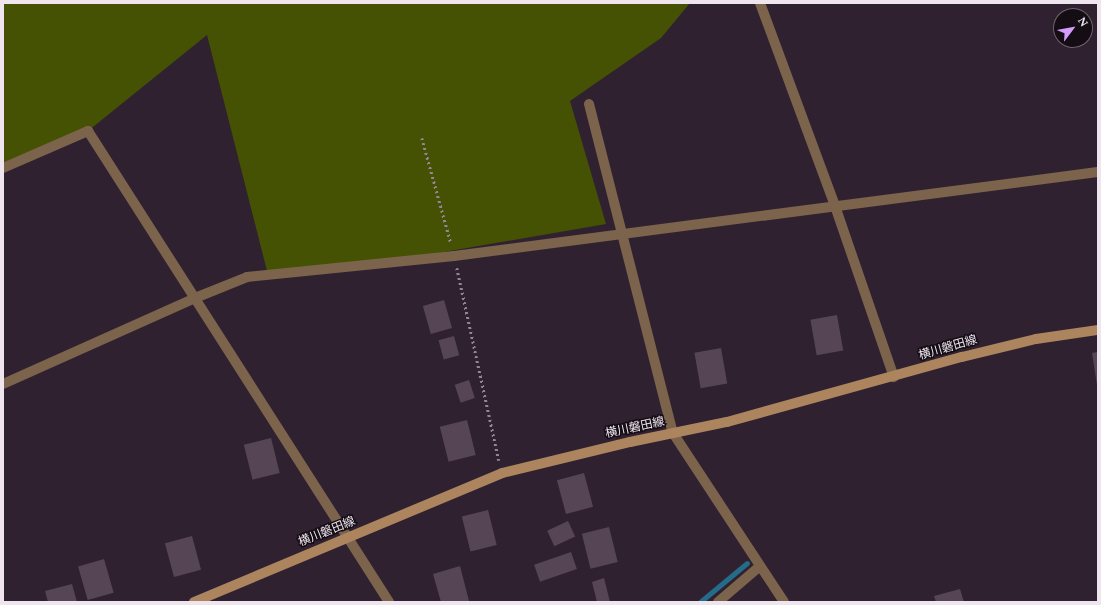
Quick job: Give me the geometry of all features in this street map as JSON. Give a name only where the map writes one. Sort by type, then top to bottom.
[{"type":"main road","name":"横川磐田線","points":[[194,602],[502,473],[727,422],[962,357],[1036,339],[1098,330]]},
{"type":"street","points":[[760,3],[835,206],[894,377]]},
{"type":"street","points":[[589,104],[674,433],[784,602]]},
{"type":"street","points":[[3,168],[88,130],[349,537],[389,602]]},
{"type":"street","points":[[3,384],[195,298],[247,277],[454,256],[1098,172]]},
{"type":"street","points":[[718,602],[760,566]]},
{"type":"path","points":[[422,138],[454,256],[502,473]]},
{"type":"green space","points":[[3,3],[690,3],[661,38],[570,101],[606,224],[369,265],[267,271],[207,35],[88,131],[3,168]]},
{"type":"building","points":[[444,300],[452,328],[431,334],[423,306]]},
{"type":"building","points":[[837,315],[843,350],[817,355],[810,320]]},
{"type":"building","points":[[454,336],[459,355],[444,359],[439,340]]},
{"type":"building","points":[[721,348],[727,383],[701,388],[694,353]]},
{"type":"building","points":[[1098,352],[1098,385],[1097,385],[1092,353]]},
{"type":"building","points":[[469,380],[475,398],[461,403],[455,385]]},
{"type":"building","points":[[467,420],[476,455],[449,462],[440,427]]},
{"type":"building","points":[[271,438],[280,473],[253,480],[244,445]]},
{"type":"building","points":[[584,473],[593,507],[566,514],[557,480]]},
{"type":"building","points":[[488,510],[497,545],[471,551],[462,517]]},
{"type":"building","points":[[568,521],[575,536],[554,546],[547,531]]},
{"type":"building","points":[[609,527],[618,562],[591,569],[582,534]]},
{"type":"building","points":[[192,536],[201,570],[174,577],[165,543]]},
{"type":"building","points":[[571,552],[577,569],[540,582],[534,565]]},
{"type":"building","points":[[104,559],[114,593],[88,600],[78,566]]},
{"type":"building","points":[[460,566],[469,601],[441,602],[433,574]]},
{"type":"building","points":[[604,578],[610,602],[597,602],[592,582]]},
{"type":"building","points":[[72,584],[77,602],[48,602],[45,591]]},
{"type":"building","points":[[960,589],[964,602],[936,602],[934,596]]},
{"type":"waterway","points":[[700,602],[747,563]]}]
